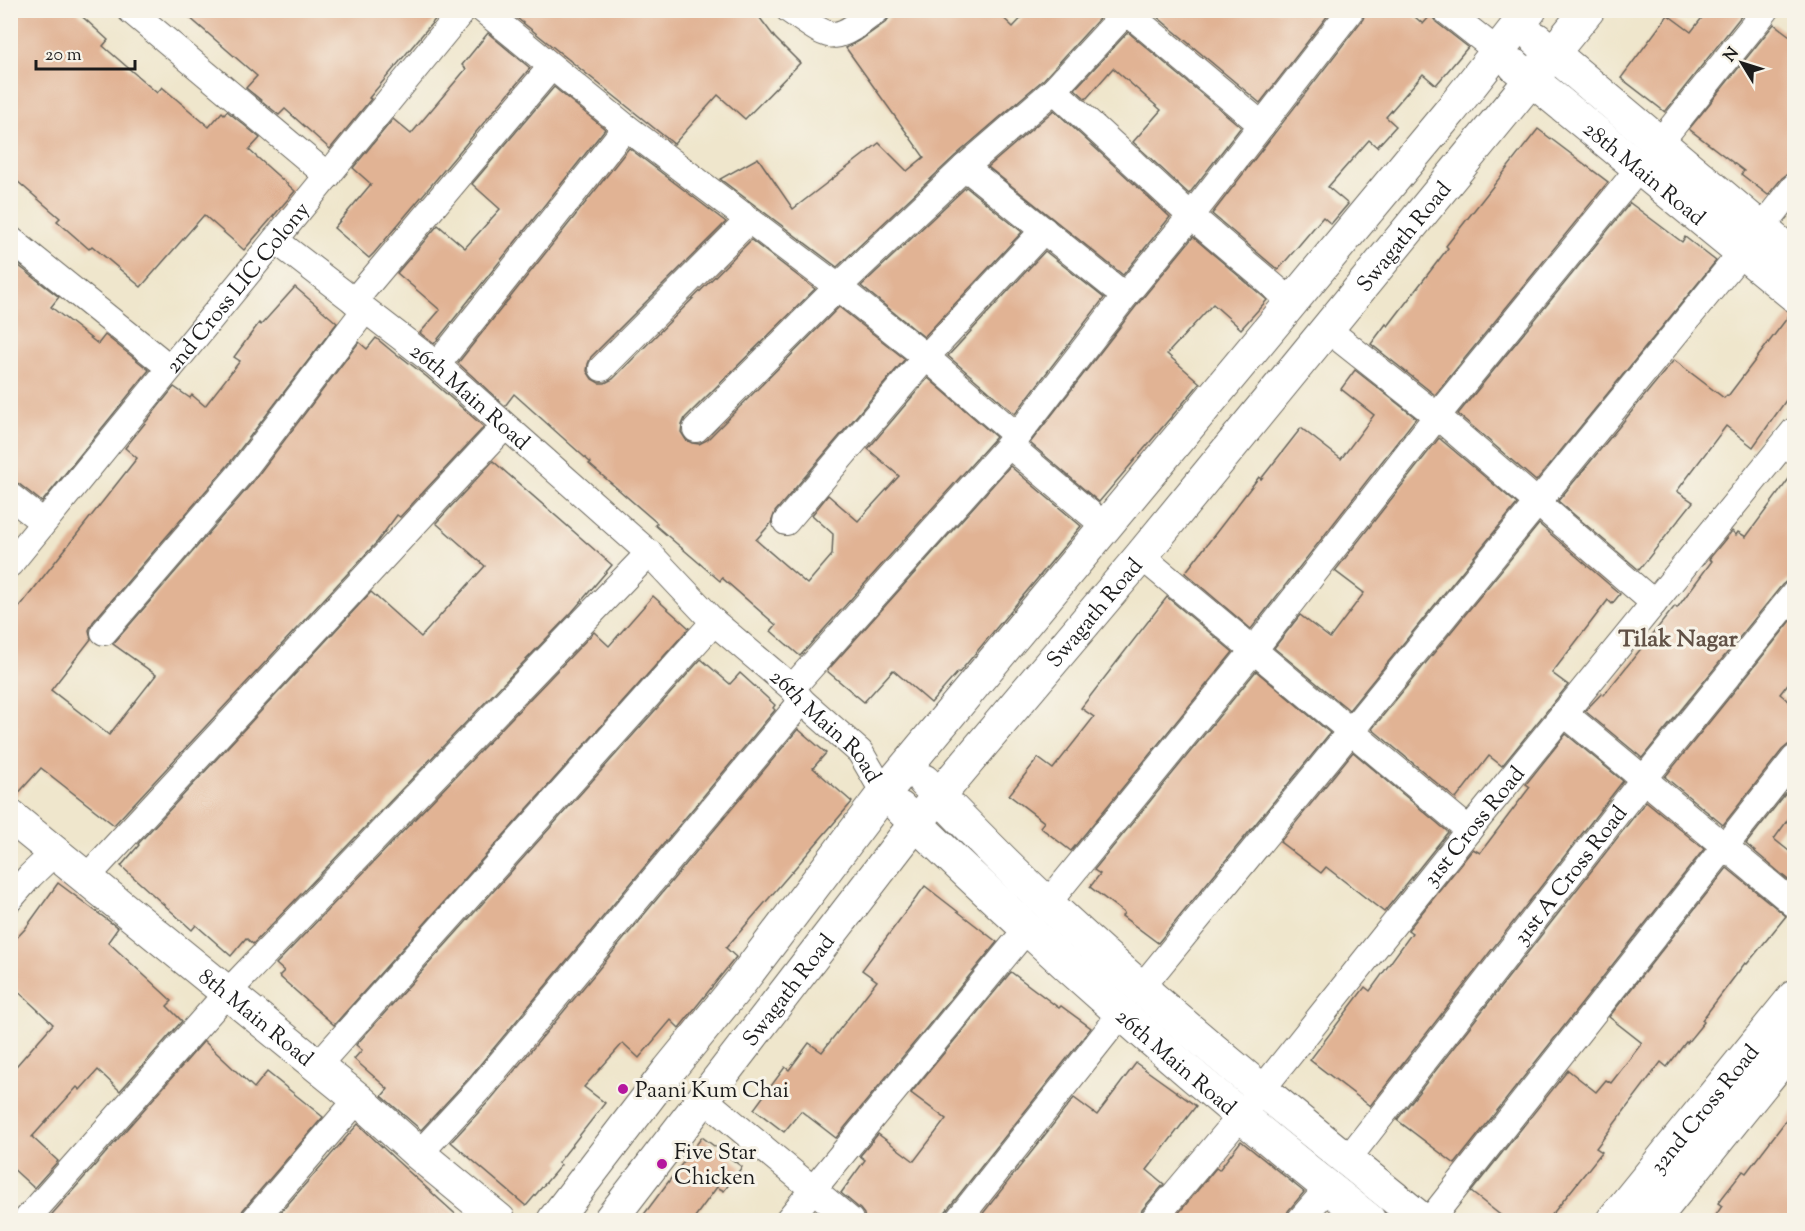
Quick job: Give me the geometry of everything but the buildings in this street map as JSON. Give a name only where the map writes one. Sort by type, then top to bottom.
[{"type":"street","points":[[130,10],[328,176]]},
{"type":"street","name":"2nd Cross LIC Colony","points":[[10,564],[463,10]]},
{"type":"street","points":[[483,10],[626,127],[838,287],[926,357],[1106,527]]},
{"type":"street","points":[[789,10],[825,34],[837,36],[847,33],[877,10]]},
{"type":"street","points":[[419,1155],[479,1089],[797,694],[1013,440],[1351,10]]},
{"type":"street","points":[[1445,10],[1497,51]]},
{"type":"street","name":"Swagath Road","points":[[610,1221],[915,824],[1141,555],[1588,10]]},
{"type":"street","points":[[1660,142],[1766,10]]},
{"type":"street","points":[[696,429],[838,287],[965,167],[1054,90],[1128,11],[1262,125]]},
{"type":"street","points":[[1524,18],[1552,53],[1660,142],[1752,240],[1794,255]]},
{"type":"street","name":"Swagath Road","points":[[554,1221],[669,1070],[740,983],[884,793],[1452,109],[1524,18]]},
{"type":"street","name":"28th Main Road","points":[[1497,51],[1640,167],[1752,240],[1794,295]]},
{"type":"street","points":[[104,632],[240,474],[360,305],[551,67]]},
{"type":"street","points":[[1054,90],[1191,216],[1292,302]]},
{"type":"street","points":[[437,364],[626,127]]},
{"type":"street","points":[[965,167],[1125,296]]},
{"type":"street","points":[[1047,904],[1253,651],[1437,416],[1640,167]]},
{"type":"street","points":[[1142,988],[1794,187]]},
{"type":"street","points":[[602,368],[749,220]]},
{"type":"street","points":[[786,522],[926,357],[1044,230]]},
{"type":"street","points":[[10,239],[170,368]]},
{"type":"street","name":"26th Main Road","points":[[275,240],[437,364],[649,553],[714,622],[860,752],[884,793],[1026,930],[1240,1117],[1369,1221]]},
{"type":"street","points":[[1327,329],[1437,416],[1653,603]]},
{"type":"street","points":[[86,878],[505,426]]},
{"type":"street","name":"31st Cross Road","points":[[1153,1221],[1240,1117],[1469,830],[1794,430]]},
{"type":"street","points":[[10,496],[43,522]]},
{"type":"street","points":[[26,1221],[227,993],[649,553]]},
{"type":"street","points":[[1141,555],[1469,830]]},
{"type":"street","name":"31st A Cross Road","points":[[1347,1160],[1643,780],[1794,594]]},
{"type":"street","points":[[317,1066],[714,622]]},
{"type":"street","points":[[1564,713],[1794,904]]},
{"type":"street","points":[[860,752],[908,765]]},
{"type":"street","points":[[1430,1221],[1794,759]]},
{"type":"street","name":"26th Main Road","points":[[908,765],[1047,904],[1261,1090],[1422,1221]]},
{"type":"street","name":"8th Main Road","points":[[10,816],[358,1099],[419,1155],[500,1221]]},
{"type":"street","points":[[10,899],[54,853]]},
{"type":"street","points":[[788,1221],[1026,930]]},
{"type":"street","name":"32nd Cross Road","points":[[1613,1221],[1794,998]]},
{"type":"street","points":[[958,1221],[1121,1014]]},
{"type":"street","name":"32nd Cross Road","points":[[1653,1221],[1794,1046]]},
{"type":"street","points":[[703,1098],[850,1221]]},
{"type":"street","points":[[254,1221],[358,1099]]},
{"type":"street","points":[[1300,1221],[1328,1188]]},
{"type":"place","name":"Paani Kum Chai","points":[[623,1089]]},
{"type":"place","name":"Five Star Chicken","points":[[662,1164]]},
{"type":"district","name":"Tilak Nagar","points":[[1678,638]]}]
